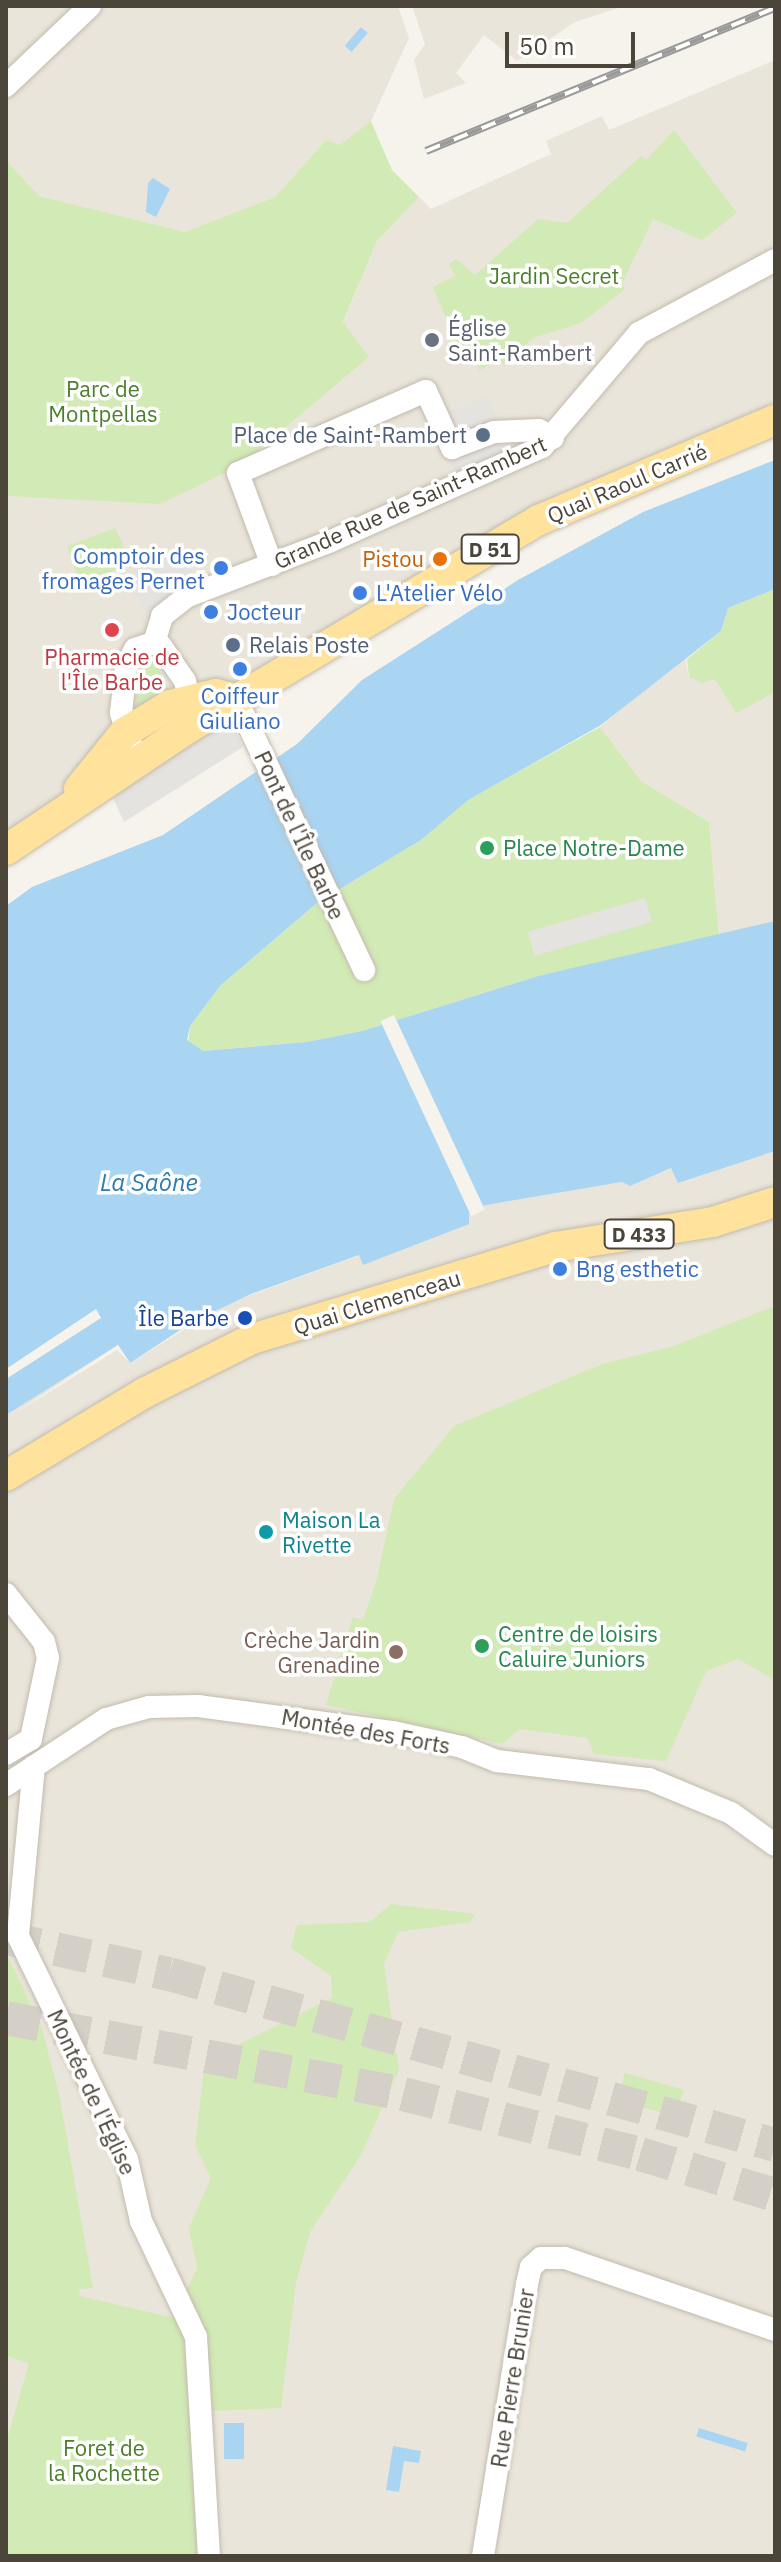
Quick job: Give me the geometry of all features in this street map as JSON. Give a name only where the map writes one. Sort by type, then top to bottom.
[{"type":"main road","name":"Quai Raoul Carrié","points":[[242,713],[539,520],[775,420]]},
{"type":"main road","points":[[6,850],[141,758],[189,713],[216,694],[242,713]]},
{"type":"main road","points":[[64,809],[124,733],[189,713]]},
{"type":"main road","name":"Quai Clemenceau","points":[[6,1476],[215,1354],[555,1247],[713,1222],[775,1202]]},
{"type":"street","points":[[6,86],[90,6]]},
{"type":"street","name":"Grande Rue de Saint-Rambert","points":[[154,643],[159,622],[173,604],[272,565],[553,438],[639,333],[678,308],[775,260]]},
{"type":"street","points":[[272,565],[238,473],[426,391],[452,448],[494,432],[539,430],[553,438]]},
{"type":"street","points":[[141,758],[124,733],[121,713],[126,666],[135,649],[154,643],[185,681],[189,713]]},
{"type":"street","name":"Pont de l'Île Barbe","points":[[242,713],[364,970]]},
{"type":"street","points":[[6,1594],[44,1642],[48,1658],[31,1739],[6,1754]]},
{"type":"street","name":"Montée des Forts","points":[[6,1785],[91,1728],[127,1711],[198,1706],[393,1732],[462,1747],[497,1761],[649,1779],[731,1813],[775,1845]]},
{"type":"street","name":"Montée de l'Église","points":[[34,1766],[18,1936],[127,2159],[141,2221],[196,2337],[209,2556]]},
{"type":"street","name":"Rue Pierre Brunier","points":[[483,2556],[527,2284],[531,2267],[541,2258],[565,2258],[775,2330]]},
{"type":"shaded area","points":[[6,6],[398,6],[409,38],[371,121],[340,146],[326,140],[275,197],[185,233],[39,196],[6,160]]},
{"type":"shaded area","points":[[412,6],[625,6],[575,22],[517,61],[484,35],[456,73],[466,83],[424,99],[414,60],[425,44]]},
{"type":"shaded area","points":[[775,60],[775,407],[532,514],[6,833],[6,496],[61,498],[343,323],[377,241],[419,197],[431,209],[551,154],[546,141],[602,116],[609,130]]},
{"type":"shaded area","name":"Place de Saint-Rambert","points":[[487,396],[501,428],[530,440],[455,473],[432,420]]},
{"type":"shaded area","points":[[184,547],[197,586],[148,619],[124,573]]},
{"type":"shaded area","points":[[775,605],[775,921],[719,937],[709,822],[641,781],[600,727],[685,656],[689,677]]},
{"type":"shaded area","points":[[230,721],[243,747],[124,822],[109,790]]},
{"type":"shaded area","points":[[645,898],[652,922],[535,956],[528,932]]},
{"type":"shaded area","points":[[775,1151],[775,2556],[6,2556],[6,1415],[118,1345],[130,1363],[226,1304],[360,1255],[363,1264],[468,1208],[622,1182],[630,1186],[672,1168],[678,1182]]},
{"type":"green space","name":"Parc de Montpellas","points":[[371,121],[392,170],[419,197],[377,241],[343,322],[369,357],[239,466],[160,504],[6,496],[6,160],[39,196],[185,232],[275,197],[326,140],[340,145]]},
{"type":"green space","name":"Jardin Secret","points":[[674,130],[737,213],[702,240],[653,219],[622,283],[625,289],[581,323],[533,338],[503,365],[500,360],[479,370],[475,359],[465,363],[433,287],[455,276],[449,264],[456,259],[475,275],[538,219],[567,223],[641,156],[646,160]]},
{"type":"green space","points":[[115,528],[131,561],[82,589],[67,546]]},
{"type":"green space","points":[[775,589],[775,692],[736,713],[715,679],[703,683],[689,677],[687,659],[721,631],[728,608]]},
{"type":"green space","points":[[148,659],[154,660],[170,692],[135,710],[142,663]]},
{"type":"green space","points":[[600,727],[641,781],[709,822],[719,937],[538,976],[362,1031],[307,1042],[203,1051],[188,1043],[190,1026],[221,985],[318,902],[421,840],[467,800]]},
{"type":"green space","points":[[775,1306],[775,1680],[738,1659],[706,1671],[666,1761],[594,1754],[587,1738],[520,1729],[502,1744],[326,1705],[353,1617],[363,1620],[376,1582],[394,1499],[454,1426],[602,1364],[674,1346]]},
{"type":"green space","points":[[391,1904],[475,1914],[470,1922],[398,1932],[384,1964],[399,2070],[361,2155],[310,2232],[296,2282],[281,2408],[213,2411],[201,2321],[186,2292],[197,2268],[189,2228],[211,2178],[195,2145],[205,2061],[332,1998],[331,1976],[291,1948],[297,1925],[370,1922]]},
{"type":"green space","name":"Foret de la Rochette","points":[[6,1953],[41,2025],[60,2098],[93,2288],[79,2289],[80,2296],[183,2320],[203,2556],[6,2556],[6,2443],[29,2363],[6,2356]]},
{"type":"green space","points":[[625,2073],[684,2090],[676,2117],[617,2100]]},
{"type":"water","points":[[361,27],[368,33],[351,52],[345,46]]},
{"type":"water","points":[[153,178],[170,189],[156,217],[146,212],[148,183]]},
{"type":"water","name":"La Saône","points":[[775,460],[775,589],[728,608],[721,631],[601,725],[468,800],[421,840],[318,902],[221,985],[190,1026],[187,1040],[203,1051],[307,1042],[362,1031],[538,976],[775,921],[775,1151],[678,1183],[671,1168],[630,1186],[622,1182],[469,1208],[469,1224],[363,1265],[359,1255],[251,1294],[194,1321],[130,1363],[118,1345],[6,1415],[6,906],[32,887],[163,835],[297,744],[362,680],[518,580],[643,512]]},
{"type":"water","points":[[224,2423],[244,2423],[244,2459],[224,2459]]},
{"type":"water","points":[[699,2428],[748,2443],[745,2452],[696,2437]]},
{"type":"water","points":[[393,2446],[421,2451],[419,2463],[404,2461],[399,2492],[386,2490]]},
{"type":"pier","points":[[394,1015],[485,1210],[471,1216],[380,1021]]},
{"type":"pier","points":[[96,1309],[101,1318],[6,1379],[6,1369]]},
{"type":"pier","points":[[118,1345],[130,1363],[117,1350],[6,1419]]},
{"type":"tunnel","points":[[6,1938],[169,1974],[775,2145]]},
{"type":"tunnel","points":[[6,2018],[403,2094],[640,2154],[775,2195]]},
{"type":"railway","points":[[426,151],[775,8]]},
{"type":"place","name":"Église Saint-Rambert","points":[[432,340]]},
{"type":"place","name":"Place de Saint-Rambert","points":[[483,435]]},
{"type":"place","name":"Pistou","points":[[440,559]]},
{"type":"place","name":"Comptoir des fromages Pernet","points":[[221,568]]},
{"type":"place","name":"L'Atelier Vélo","points":[[360,593]]},
{"type":"place","name":"Jocteur","points":[[211,612]]},
{"type":"place","name":"Pharmacie de l'Île Barbe","points":[[112,630]]},
{"type":"place","name":"Relais Poste","points":[[233,645]]},
{"type":"place","name":"Coiffeur Giuliano","points":[[240,669]]},
{"type":"place","name":"Place Notre-Dame","points":[[487,848]]},
{"type":"place","name":"Bng esthetic","points":[[560,1269]]},
{"type":"place","name":"Île Barbe","points":[[245,1318]]},
{"type":"place","name":"Maison La Rivette","points":[[266,1532]]},
{"type":"place","name":"Centre de loisirs Caluire Juniors","points":[[482,1646]]},
{"type":"place","name":"Crèche Jardin Grenadine","points":[[396,1652]]}]
